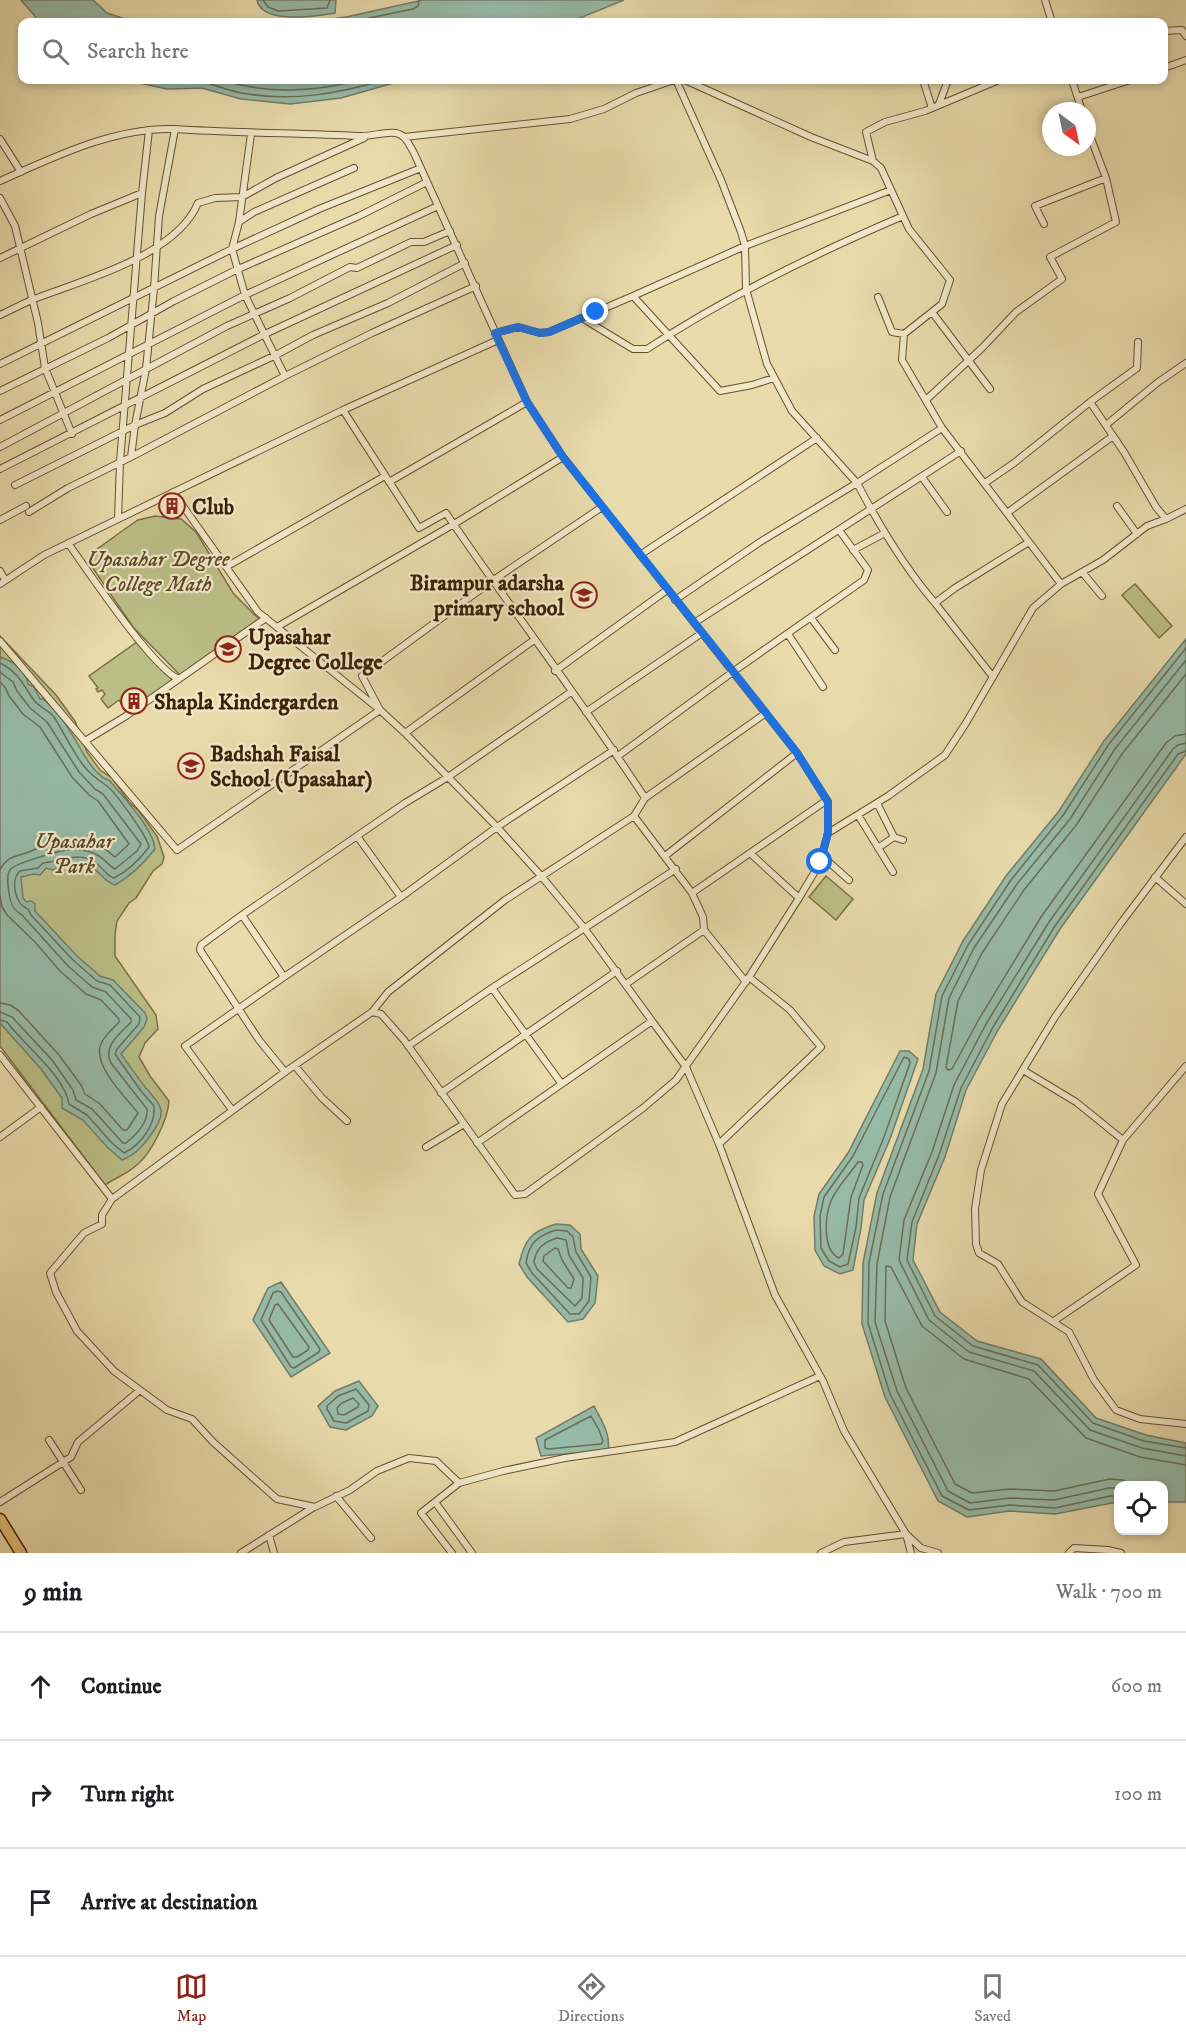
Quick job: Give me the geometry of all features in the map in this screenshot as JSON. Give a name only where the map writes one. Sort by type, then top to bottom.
[{"type":"highway","points":[[0,1519],[21,1553]]},
{"type":"street","points":[[1045,0],[1051,18]]},
{"type":"street","points":[[1168,31],[1182,30],[1186,36]]},
{"type":"street","points":[[1168,67],[1186,60]]},
{"type":"street","points":[[0,181],[96,142],[149,130],[174,129],[251,134],[290,133],[367,137],[395,133],[404,137],[570,119],[604,109],[636,93],[663,84]]},
{"type":"street","points":[[677,84],[722,180],[745,246],[746,290],[767,364],[774,378],[792,411],[856,483],[885,533],[923,589],[993,677]]},
{"type":"street","points":[[694,84],[811,137],[873,161],[881,168],[909,229],[950,280],[942,304],[904,334],[902,360],[942,428],[1061,584]]},
{"type":"street","points":[[924,84],[932,108]]},
{"type":"street","points":[[939,105],[947,84]]},
{"type":"street","points":[[873,161],[866,132],[885,122],[932,108],[989,84]]},
{"type":"street","points":[[1073,84],[1079,102]]},
{"type":"street","points":[[1078,97],[1118,84]]},
{"type":"street","points":[[131,457],[149,344],[159,216],[174,129]]},
{"type":"street","points":[[118,519],[130,326],[149,130]]},
{"type":"street","points":[[251,134],[239,222],[232,249],[236,270],[245,295],[285,376]]},
{"type":"street","points":[[0,315],[106,273],[156,249],[185,224],[193,215],[198,203],[215,198],[242,197],[276,178],[367,137]]},
{"type":"street","points":[[372,1012],[381,1014],[408,1046],[515,1196],[525,1194],[643,1108],[676,1080],[748,980],[799,898],[820,862],[828,833],[827,800],[797,753],[563,457],[527,402],[457,245],[404,137]]},
{"type":"street","points":[[0,140],[21,172]]},
{"type":"street","points":[[926,400],[1016,312],[1062,279],[1050,257],[1116,222],[1106,178],[1096,152]]},
{"type":"street","points":[[239,222],[254,212],[354,168]]},
{"type":"street","points":[[0,364],[232,249],[319,209],[421,168]]},
{"type":"street","points":[[1044,224],[1035,206],[1106,178]]},
{"type":"street","points":[[0,391],[236,270],[428,183]]},
{"type":"street","points":[[0,571],[2,582],[44,555],[68,543],[518,327],[540,333],[549,332],[745,246],[891,190]]},
{"type":"street","points":[[0,258],[91,214],[142,193]]},
{"type":"street","points":[[0,198],[15,226],[38,323],[45,369],[72,434]]},
{"type":"street","points":[[0,420],[245,295],[438,206]]},
{"type":"street","points":[[582,318],[633,349],[647,349],[746,290],[838,244],[903,216]]},
{"type":"street","points":[[0,447],[227,326],[350,267],[357,268],[411,242],[424,242],[450,231]]},
{"type":"street","points":[[0,469],[265,334],[457,245]]},
{"type":"street","points":[[15,485],[135,425],[165,413],[203,389],[313,335],[388,303],[465,263]]},
{"type":"street","points":[[0,520],[131,457],[372,333],[476,286]]},
{"type":"street","points":[[633,296],[720,391],[752,386],[774,378]]},
{"type":"street","points":[[878,297],[892,332],[904,334]]},
{"type":"street","points":[[932,312],[990,389]]},
{"type":"street","points":[[985,483],[1137,368],[1138,342]]},
{"type":"street","points":[[1106,425],[1157,383],[1186,363]]},
{"type":"street","points":[[389,482],[527,402]]},
{"type":"street","points":[[1090,402],[1156,507],[1166,519]]},
{"type":"street","points":[[343,410],[419,528],[446,513],[555,671],[614,750],[645,798]]},
{"type":"street","points":[[675,600],[760,542],[942,428]]},
{"type":"street","points":[[1006,513],[1113,436]]},
{"type":"street","points":[[640,555],[817,438]]},
{"type":"street","points":[[694,623],[961,452]]},
{"type":"street","points":[[277,627],[454,524],[563,457]]},
{"type":"street","points":[[226,567],[385,476]]},
{"type":"street","points":[[922,477],[947,512]]},
{"type":"street","points":[[173,492],[258,612],[380,710],[405,733],[497,827],[542,877],[617,971],[686,1067],[719,1144],[775,1294],[820,1376],[844,1431],[906,1534],[921,1548],[938,1553]]},
{"type":"street","points":[[1117,506],[1137,534]]},
{"type":"street","points":[[380,710],[362,676],[492,581],[603,507]]},
{"type":"street","points":[[828,833],[877,803],[945,754],[966,723],[1033,608],[1061,584],[1103,560],[1147,526],[1186,509]]},
{"type":"street","points":[[618,756],[864,580],[868,570],[839,530]]},
{"type":"street","points":[[853,550],[885,533]]},
{"type":"street","points":[[935,603],[1029,542]]},
{"type":"street","points":[[68,543],[147,649],[171,676],[179,679]]},
{"type":"street","points":[[1082,572],[1102,596]]},
{"type":"street","points":[[555,671],[667,590]]},
{"type":"street","points":[[85,741],[266,618]]},
{"type":"street","points":[[811,618],[835,650]]},
{"type":"street","points":[[586,712],[702,633]]},
{"type":"street","points":[[788,634],[823,687]]},
{"type":"street","points":[[405,733],[534,640]]},
{"type":"street","points":[[0,641],[177,850],[380,710]]},
{"type":"street","points":[[285,1072],[259,1040],[200,948],[242,915],[571,692]]},
{"type":"street","points":[[315,1507],[277,1499],[213,1442],[192,1419],[167,1410],[114,1371],[77,1331],[50,1273],[84,1233],[102,1224],[102,1215],[112,1199],[232,1110],[372,1012],[388,992],[505,900],[634,816],[645,798],[766,713]]},
{"type":"street","points":[[232,1110],[184,1047],[401,897],[497,827],[614,750]]},
{"type":"street","points":[[665,856],[797,753]]},
{"type":"street","points":[[692,893],[827,800]]},
{"type":"street","points":[[877,803],[894,837],[903,840]]},
{"type":"street","points":[[858,815],[894,872]]},
{"type":"street","points":[[634,816],[692,893],[703,917],[705,930],[748,980],[790,1010],[821,1047],[719,1144]]},
{"type":"street","points":[[357,836],[401,897]]},
{"type":"street","points":[[878,848],[894,837]]},
{"type":"street","points":[[1186,837],[1121,922],[1055,1017],[1002,1104],[981,1170],[975,1209],[976,1244],[979,1253],[998,1264],[1022,1302],[1069,1332],[1094,1380],[1116,1410],[1140,1419],[1186,1424]]},
{"type":"street","points":[[751,854],[799,898]]},
{"type":"street","points":[[822,855],[849,880]]},
{"type":"street","points":[[408,1046],[492,988],[676,869]]},
{"type":"street","points":[[1155,877],[1186,904]]},
{"type":"street","points":[[242,915],[284,977]]},
{"type":"street","points":[[626,984],[705,930]]},
{"type":"street","points":[[441,1093],[617,971]]},
{"type":"street","points":[[492,988],[561,1083]]},
{"type":"street","points":[[477,1143],[652,1021]]},
{"type":"street","points":[[0,1055],[112,1199]]},
{"type":"street","points":[[295,1066],[322,1098],[347,1121]]},
{"type":"street","points":[[1054,1321],[1136,1265],[1098,1194],[1123,1140],[1186,1066]]},
{"type":"street","points":[[1023,1070],[1076,1102],[1123,1140]]},
{"type":"street","points":[[0,1137],[41,1107]]},
{"type":"street","points":[[426,1147],[464,1124]]},
{"type":"street","points":[[452,1553],[421,1513],[459,1483],[554,1460],[675,1442],[820,1376]]},
{"type":"street","points":[[0,1502],[71,1457],[78,1442],[140,1390]]},
{"type":"street","points":[[49,1440],[81,1490]]},
{"type":"street","points":[[240,1553],[315,1507],[350,1490],[377,1471],[409,1458],[436,1461],[459,1483]]},
{"type":"street","points":[[336,1496],[371,1538]]},
{"type":"street","points":[[435,1502],[472,1553]]},
{"type":"street","points":[[821,1553],[844,1542],[906,1534]]},
{"type":"street","points":[[906,1534],[911,1553]]},
{"type":"street","points":[[269,1535],[274,1553]]},
{"type":"street","points":[[1069,1553],[1074,1548],[1121,1553]]},
{"type":"green space","name":"Upasahar Degree College Math","points":[[155,516],[181,519],[196,532],[233,593],[259,619],[180,675],[133,627],[90,564],[96,550],[138,520]]},
{"type":"green space","points":[[1135,584],[1172,626],[1159,638],[1122,595]]},
{"type":"green space","name":"Upasahar Park","points":[[0,636],[56,695],[75,721],[87,752],[100,770],[112,778],[157,836],[164,857],[162,864],[153,871],[136,898],[129,903],[117,921],[115,956],[156,1015],[158,1029],[145,1043],[139,1057],[169,1101],[168,1108],[149,1152],[130,1170],[105,1185],[0,1046]]},
{"type":"green space","points":[[137,642],[172,680],[127,714],[119,700],[108,708],[101,699],[105,694],[102,690],[98,692],[96,689],[98,688],[89,676]]},
{"type":"green space","points":[[826,876],[853,899],[836,920],[809,897]]},
{"type":"water","points":[[21,0],[93,0],[107,13],[122,18],[37,18]]},
{"type":"water","points":[[257,0],[336,0],[335,13],[303,17],[279,16],[261,8]]},
{"type":"water","points":[[423,0],[624,0],[580,18],[339,18]]},
{"type":"water","points":[[144,84],[390,84],[341,98],[290,104],[241,99],[202,88],[167,89]]},
{"type":"water","points":[[1186,639],[1186,754],[1060,929],[998,1030],[966,1090],[945,1157],[917,1224],[913,1260],[940,1312],[977,1341],[1041,1359],[1096,1418],[1146,1435],[1186,1443],[1186,1502],[1168,1502],[1168,1481],[1114,1481],[1114,1503],[1055,1514],[1009,1511],[967,1517],[938,1501],[885,1397],[862,1324],[863,1263],[877,1193],[923,1069],[936,994],[963,941],[1006,876],[1059,811],[1104,741]]},
{"type":"water","name":"Upasahar Park","points":[[0,657],[18,667],[28,684],[34,687],[40,699],[43,699],[59,715],[92,767],[110,781],[144,823],[153,840],[155,849],[151,854],[132,873],[115,885],[91,867],[77,863],[67,864],[53,870],[46,868],[40,875],[21,877],[23,898],[26,902],[31,901],[35,904],[35,911],[77,956],[100,976],[113,980],[145,1013],[147,1019],[144,1027],[121,1054],[156,1101],[161,1110],[161,1116],[156,1128],[144,1144],[122,1160],[83,1120],[62,1108],[62,1098],[41,1069],[0,1023]]},
{"type":"water","points":[[900,1051],[909,1051],[918,1059],[890,1139],[864,1200],[853,1270],[840,1274],[824,1266],[815,1250],[814,1216],[819,1194],[848,1153]]},
{"type":"water","points":[[556,1224],[570,1225],[580,1234],[581,1249],[598,1276],[595,1303],[583,1319],[568,1322],[527,1277],[519,1264],[526,1242],[540,1230]]},
{"type":"water","points":[[281,1282],[330,1353],[291,1377],[253,1320],[268,1288]]},
{"type":"water","points":[[359,1381],[378,1406],[372,1416],[346,1430],[330,1427],[318,1406],[335,1391]]},
{"type":"water","points":[[594,1406],[607,1433],[608,1450],[541,1456],[536,1438]]},
{"type":"place","name":"Club","points":[[172,506]]},
{"type":"place","name":"Birampur adarsha primary school","points":[[584,595]]},
{"type":"place","name":"Upasahar Degree College","points":[[228,649]]},
{"type":"place","name":"Shapla Kindergarden","points":[[134,701]]},
{"type":"place","name":"Badshah Faisal School (Upasahar)","points":[[191,766]]},
{"type":"route","points":[[596,312],[549,332],[540,333],[518,327],[495,333],[527,402],[563,457],[797,753],[828,802],[828,833],[820,862]]}]
